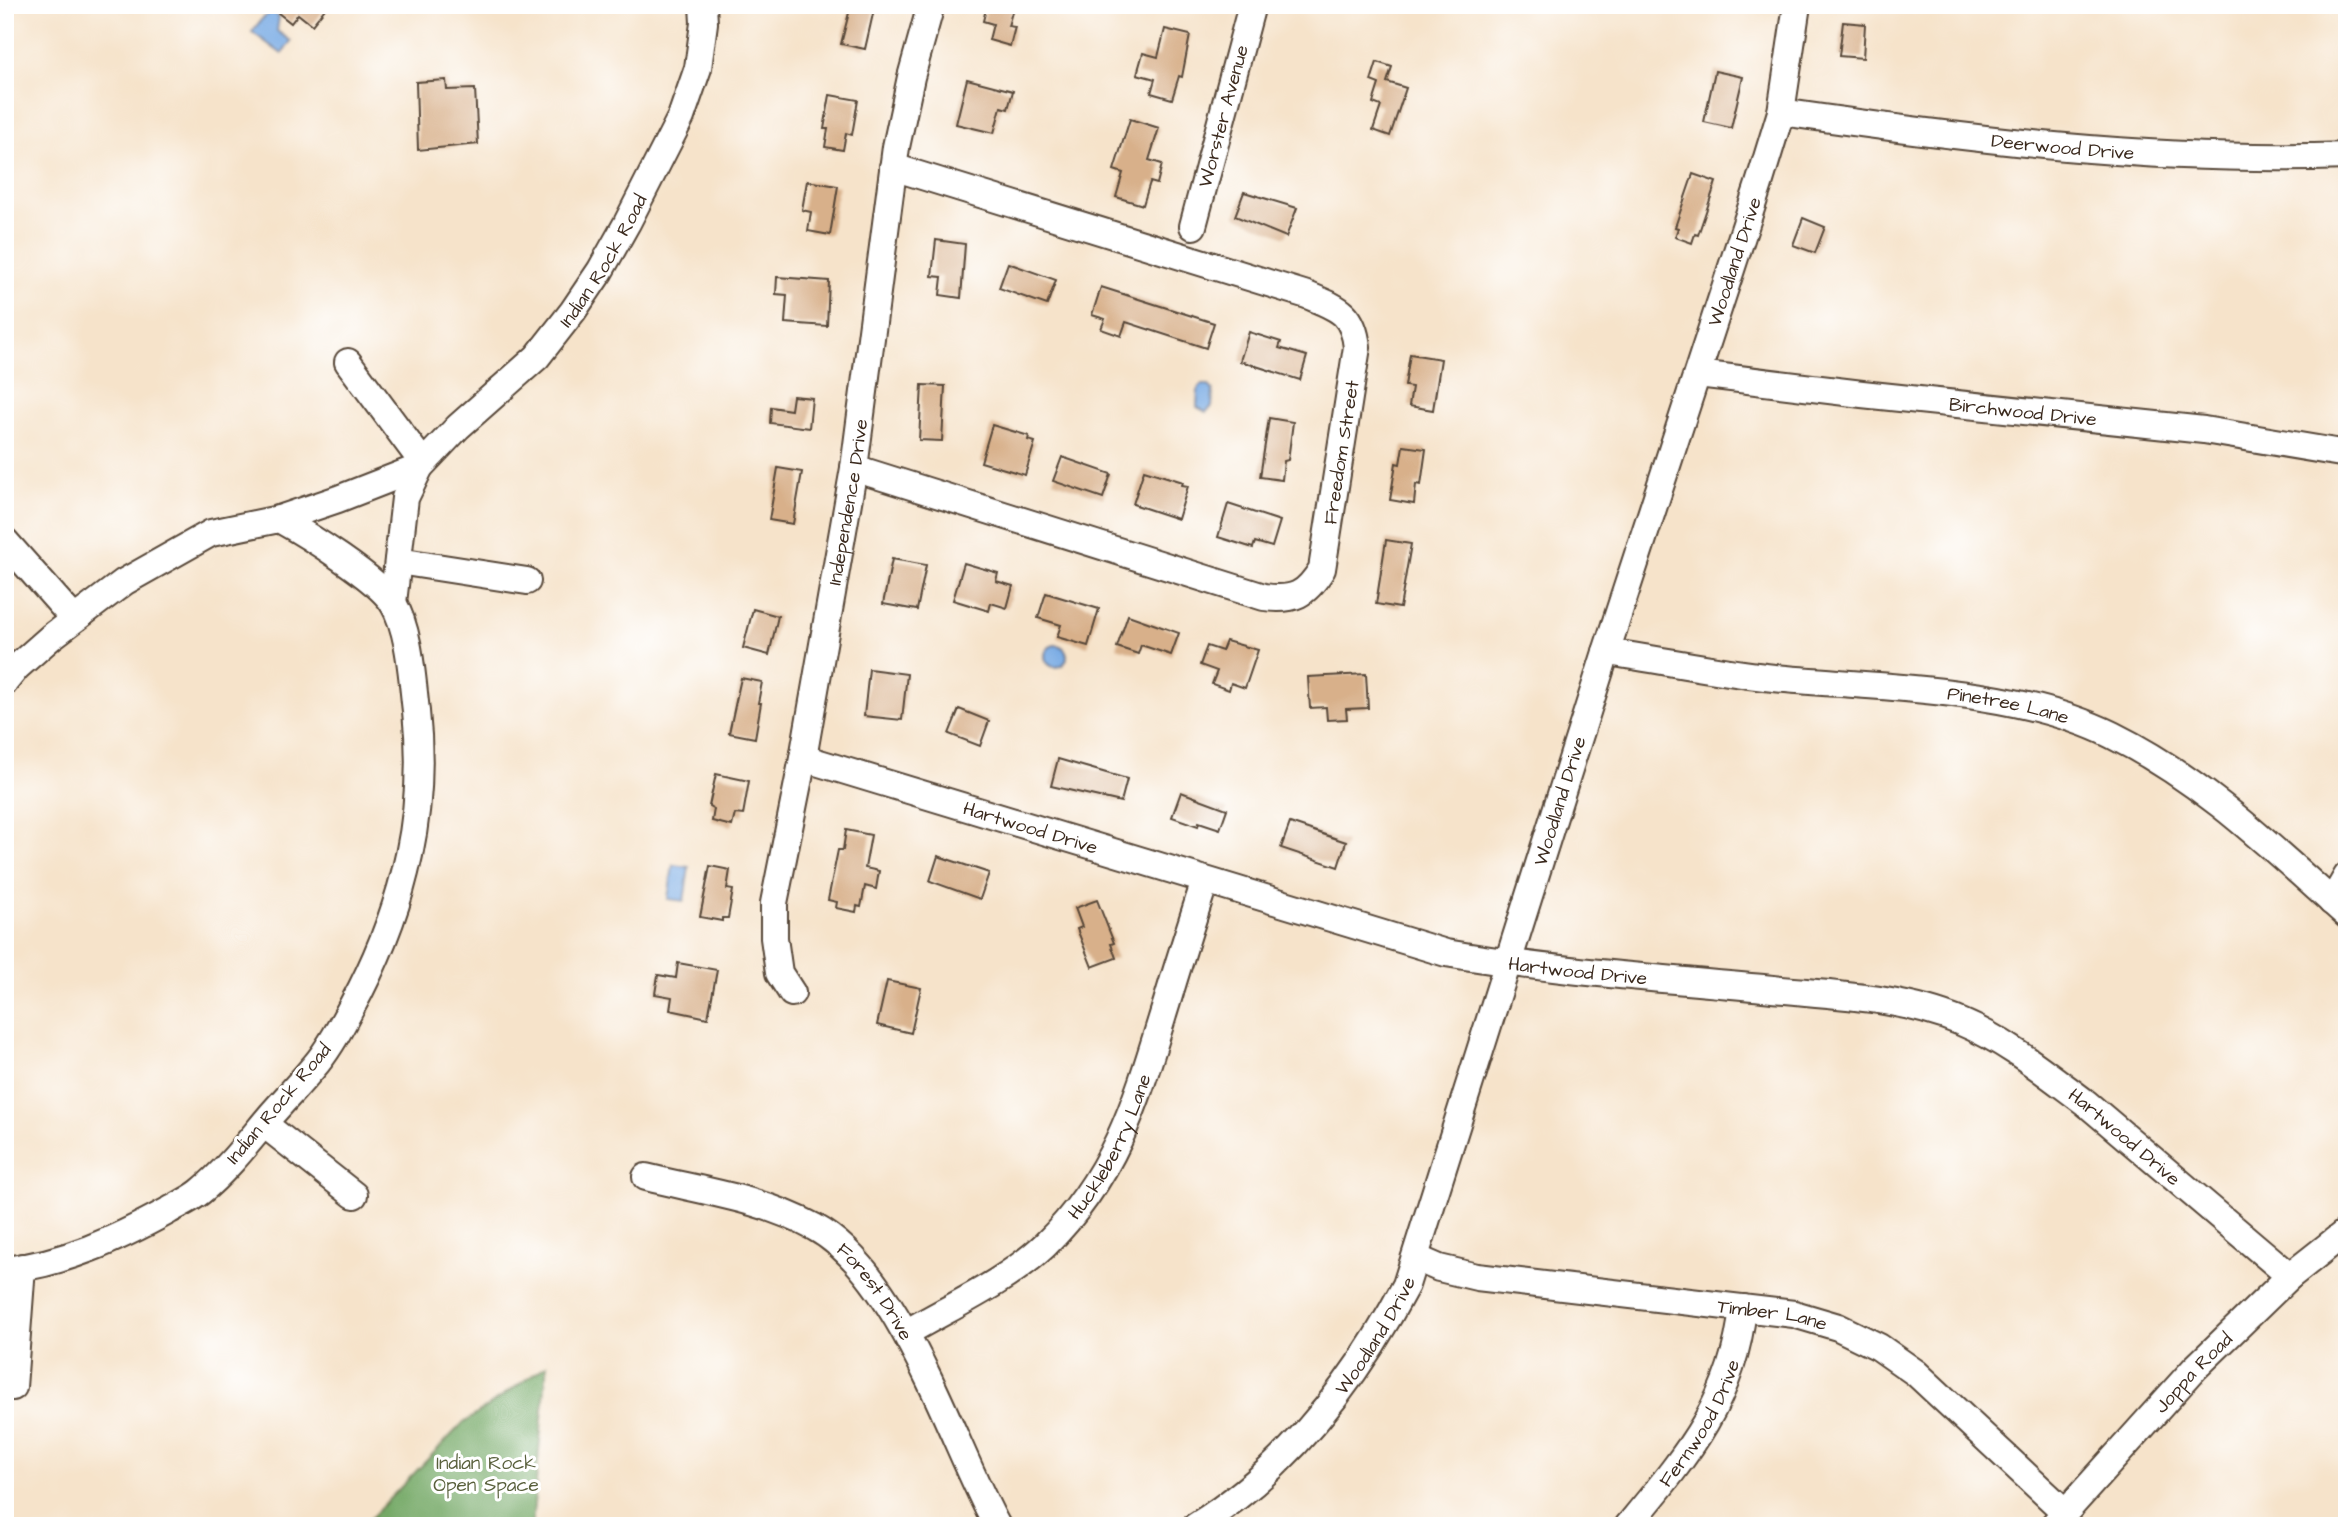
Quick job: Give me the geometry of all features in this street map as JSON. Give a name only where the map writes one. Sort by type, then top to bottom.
[{"type":"street","name":"Indian Rock Road","points":[[393,603],[404,498],[422,465],[458,427],[537,357],[600,271],[681,117],[698,68],[704,23],[703,5]]},
{"type":"street","name":"Independence Drive","points":[[792,993],[779,973],[774,937],[774,904],[803,758],[854,468],[893,167],[908,88],[931,5]]},
{"type":"street","name":"Worster Avenue","points":[[1193,226],[1252,5]]},
{"type":"street","name":"Woodland Drive","points":[[1196,1526],[1253,1486],[1287,1454],[1317,1418],[1393,1310],[1416,1258],[1606,652],[1781,112],[1797,5]]},
{"type":"street","name":"Deerwood Drive","points":[[1781,112],[2038,144],[2186,155],[2347,156]]},
{"type":"street","name":"Freedom Street","points":[[854,468],[1253,594],[1283,599],[1300,595],[1313,583],[1322,569],[1356,346],[1355,330],[1348,316],[1334,306],[1307,295],[893,167]]},
{"type":"street","points":[[348,362],[422,465]]},
{"type":"street","name":"Birchwood Drive","points":[[1698,374],[2204,430],[2347,454]]},
{"type":"street","name":"Indian Rock Road","points":[[5,681],[42,645],[124,582],[211,533],[279,519],[338,499],[422,465]]},
{"type":"street","name":"Indian Rock Road","points":[[14,1269],[56,1261],[102,1244],[199,1193],[318,1062],[350,1010],[378,956],[399,900],[413,842],[420,745],[404,631],[393,603],[377,585],[303,532],[279,519]]},
{"type":"street","points":[[5,541],[74,619]]},
{"type":"street","points":[[398,561],[527,582]]},
{"type":"street","name":"Pinetree Lane","points":[[1606,652],[1770,677],[1978,698],[2067,718],[2110,734],[2190,781],[2225,807],[2339,908]]},
{"type":"street","name":"Hartwood Drive","points":[[803,758],[1446,953],[1507,963],[1863,999],[1930,1011],[1962,1023],[2021,1057],[2086,1103],[2290,1276]]},
{"type":"street","points":[[2339,908],[2347,876]]},
{"type":"street","name":"Huckleberry Lane","points":[[906,1333],[1018,1266],[1044,1246],[1078,1209],[1107,1167],[1145,1078],[1205,880]]},
{"type":"street","points":[[264,1124],[354,1195]]},
{"type":"street","name":"Forest Drive","points":[[646,1177],[753,1203],[786,1214],[815,1227],[842,1245],[862,1267],[906,1333],[997,1526]]},
{"type":"street","name":"Joppa Road","points":[[2059,1519],[2195,1368],[2290,1276],[2347,1231]]},
{"type":"street","name":"Timber Lane","points":[[1416,1258],[1439,1268],[1477,1277],[1794,1314],[1838,1327],[1879,1347],[1916,1373],[2059,1519]]},
{"type":"street","points":[[13,1387],[14,1269]]},
{"type":"street","name":"Fernwood Drive","points":[[1628,1526],[1683,1459],[1708,1421],[1740,1338],[1743,1308]]},
{"type":"green space","name":"Indian Rock Open Space","points":[[547,1365],[532,1526],[363,1526],[461,1425]]},
{"type":"water","points":[[271,12],[279,17],[277,31],[291,41],[282,54],[252,32]]},
{"type":"water","points":[[1202,385],[1208,385],[1213,390],[1212,407],[1206,412],[1197,407],[1198,389]]},
{"type":"water","points":[[1056,645],[1064,648],[1067,656],[1064,664],[1056,667],[1048,664],[1045,656],[1048,648]]},
{"type":"water","points":[[673,865],[689,867],[684,901],[668,899]]},
{"type":"building","points":[[268,5],[328,5],[312,25],[298,14],[291,23]]},
{"type":"building","points":[[851,5],[875,5],[865,49],[841,44]]},
{"type":"building","points":[[987,5],[1014,5],[1008,26],[1015,27],[1010,46],[989,40],[993,24],[983,21]]},
{"type":"building","points":[[1843,22],[1865,24],[1863,58],[1839,56]]},
{"type":"building","points":[[1165,29],[1190,35],[1182,77],[1179,76],[1172,99],[1151,93],[1155,79],[1137,74],[1143,53],[1158,57]]},
{"type":"building","points":[[1377,62],[1392,67],[1387,82],[1406,88],[1390,136],[1373,130],[1381,106],[1373,103],[1379,84],[1371,81]]},
{"type":"building","points":[[1715,71],[1743,77],[1731,128],[1704,122]]},
{"type":"building","points":[[967,79],[1013,91],[1008,109],[1001,107],[994,133],[956,124]]},
{"type":"building","points":[[446,80],[447,90],[475,89],[478,144],[418,150],[416,82]]},
{"type":"building","points":[[830,95],[858,100],[852,135],[846,133],[843,150],[825,147],[828,129],[824,129]]},
{"type":"building","points":[[1130,119],[1159,128],[1149,160],[1162,164],[1157,184],[1150,182],[1143,205],[1116,197],[1123,173],[1114,170]]},
{"type":"building","points":[[1693,174],[1716,182],[1698,235],[1695,234],[1692,243],[1675,237],[1678,228],[1675,227]]},
{"type":"building","points":[[807,181],[838,186],[830,235],[808,231],[811,212],[802,210]]},
{"type":"building","points":[[1244,192],[1297,208],[1286,237],[1235,216]]},
{"type":"building","points":[[1803,218],[1825,227],[1815,253],[1793,245]]},
{"type":"building","points":[[936,240],[965,244],[961,298],[940,295],[942,277],[932,276]]},
{"type":"building","points":[[1008,263],[1056,280],[1047,305],[999,288]]},
{"type":"building","points":[[777,277],[829,281],[827,326],[785,323],[787,295],[776,294]]},
{"type":"building","points":[[1101,287],[1214,323],[1206,348],[1126,322],[1121,336],[1101,329],[1105,319],[1092,315]]},
{"type":"building","points":[[1249,332],[1281,342],[1279,348],[1307,356],[1300,380],[1240,361]]},
{"type":"building","points":[[1410,354],[1441,359],[1433,410],[1409,406],[1412,387],[1405,386]]},
{"type":"building","points":[[922,385],[945,386],[942,441],[919,440]]},
{"type":"building","points":[[793,396],[812,398],[809,428],[770,423],[771,407],[791,410]]},
{"type":"building","points":[[1269,418],[1293,422],[1288,460],[1284,461],[1282,480],[1260,477]]},
{"type":"building","points":[[992,425],[1029,436],[1028,440],[1035,442],[1025,475],[981,462]]},
{"type":"building","points":[[1403,446],[1426,449],[1421,485],[1416,484],[1414,504],[1390,500],[1396,463],[1400,464]]},
{"type":"building","points":[[1062,457],[1111,474],[1103,498],[1053,481]]},
{"type":"building","points":[[778,468],[802,472],[793,524],[769,520]]},
{"type":"building","points":[[1144,470],[1188,486],[1178,519],[1133,504]]},
{"type":"building","points":[[1228,504],[1280,521],[1272,547],[1255,542],[1253,548],[1218,537]]},
{"type":"building","points":[[1386,540],[1411,544],[1400,608],[1376,604]]},
{"type":"building","points":[[892,559],[926,565],[917,610],[883,604]]},
{"type":"building","points":[[964,563],[998,573],[996,581],[1013,586],[1007,608],[991,603],[989,611],[953,600]]},
{"type":"building","points":[[1046,593],[1099,609],[1088,646],[1057,637],[1061,625],[1038,618]]},
{"type":"building","points":[[753,609],[778,616],[769,655],[743,648]]},
{"type":"building","points":[[1128,615],[1179,633],[1171,655],[1141,645],[1138,654],[1117,647]]},
{"type":"building","points":[[1226,641],[1258,650],[1245,688],[1231,683],[1229,690],[1212,684],[1217,671],[1200,665],[1207,646],[1222,651]]},
{"type":"building","points":[[869,669],[907,674],[902,720],[864,716]]},
{"type":"building","points":[[1366,674],[1368,708],[1346,709],[1347,719],[1327,720],[1326,707],[1310,708],[1308,677]]},
{"type":"building","points":[[741,678],[762,682],[755,738],[729,733]]},
{"type":"building","points":[[959,709],[989,721],[980,746],[949,734]]},
{"type":"building","points":[[1058,759],[1127,779],[1121,802],[1051,786]]},
{"type":"building","points":[[716,774],[749,781],[743,815],[735,814],[732,826],[712,821],[714,809],[709,806]]},
{"type":"building","points":[[1181,792],[1227,809],[1220,829],[1199,822],[1198,826],[1172,817]]},
{"type":"building","points":[[1290,823],[1346,842],[1338,867],[1281,848]]},
{"type":"building","points":[[846,830],[871,835],[865,868],[879,871],[876,889],[865,886],[861,907],[857,906],[856,912],[836,908],[837,902],[828,900],[838,850],[843,850]]},
{"type":"building","points":[[938,856],[989,873],[980,899],[930,881]]},
{"type":"building","points":[[710,866],[730,870],[727,889],[733,890],[728,918],[722,918],[722,921],[700,917]]},
{"type":"building","points":[[1097,900],[1114,943],[1111,944],[1116,958],[1092,967],[1077,929],[1082,927],[1075,908]]},
{"type":"building","points":[[678,963],[717,970],[708,1018],[670,1010],[672,997],[655,994],[658,975],[676,978]]},
{"type":"building","points":[[887,981],[921,988],[911,1033],[877,1025]]}]
